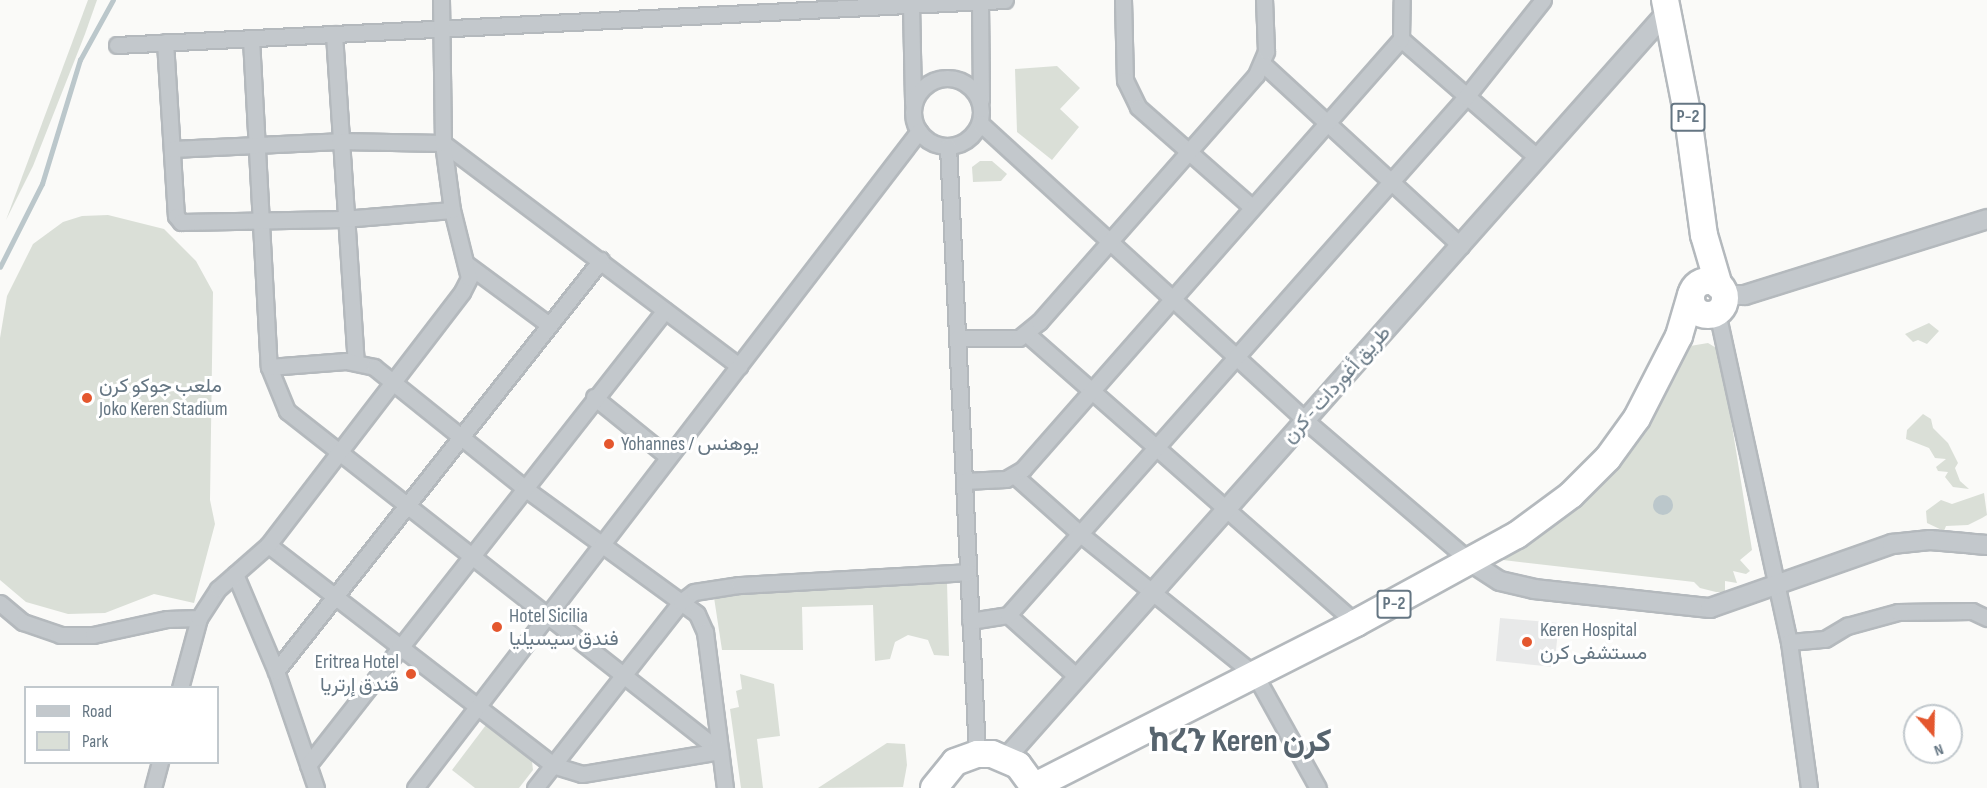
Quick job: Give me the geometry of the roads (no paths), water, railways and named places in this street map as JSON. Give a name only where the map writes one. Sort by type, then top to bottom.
[{"type":"highway","name":"طريق أغوردات - كرن","points":[[1666,6],[1693,148],[1704,235],[1718,302],[1679,336]]},
{"type":"highway","name":"طريق أغوردات - كرن","points":[[1035,787],[1472,562],[1517,536],[1571,495],[1608,458],[1637,418],[1679,336],[1692,293],[1704,235]]},
{"type":"highway","points":[[1692,293],[1704,281],[1718,302]]},
{"type":"highway","points":[[934,788],[955,762],[977,754],[1006,758]]},
{"type":"highway","name":"P-2","points":[[1006,758],[1028,775],[1035,787]]},
{"type":"street","points":[[180,686],[199,618],[218,589],[268,545],[336,453],[462,292],[469,278],[468,265],[452,210],[443,143],[441,0]]},
{"type":"street","points":[[117,45],[903,3],[980,3],[1005,0]]},
{"type":"street","points":[[1123,0],[1125,80],[1129,93],[1138,107],[1252,207]]},
{"type":"street","points":[[957,338],[1008,340],[1027,334],[1190,152],[1263,64],[1264,0]]},
{"type":"street","points":[[964,481],[993,482],[1015,476],[1090,390],[1173,301],[1252,207],[1401,39],[1402,0]]},
{"type":"street","points":[[970,621],[1008,615],[1154,447],[1237,358],[1466,97],[1543,0]]},
{"type":"street","points":[[903,3],[913,110],[919,131],[937,144],[948,146],[968,140],[980,123],[980,3]]},
{"type":"street","name":"طريق أغوردات - كرن","points":[[1006,758],[1461,246],[1666,6]]},
{"type":"street","points":[[334,34],[343,219],[356,361]]},
{"type":"street","points":[[251,39],[269,367],[287,411],[336,453],[720,751]]},
{"type":"street","points":[[1401,39],[1538,158]]},
{"type":"street","points":[[165,42],[176,216],[181,222],[343,219],[452,210]]},
{"type":"street","points":[[1263,64],[1392,180],[1461,246]]},
{"type":"street","points":[[913,110],[921,90],[940,79],[962,81],[978,96],[981,106]]},
{"type":"street","points":[[980,123],[1306,421],[1472,562],[1500,581],[1534,589],[1679,607],[1710,608],[1892,544],[1930,540],[1987,545]]},
{"type":"street","points":[[415,788],[603,547],[668,457],[919,131]]},
{"type":"street","points":[[172,149],[339,141],[443,143],[739,366]]},
{"type":"street","points":[[948,146],[977,754]]},
{"type":"street","points":[[1809,788],[1789,642],[1718,302],[1987,219]]},
{"type":"street","points":[[276,671],[459,436],[601,260]]},
{"type":"street","points":[[468,265],[549,325]]},
{"type":"street","points":[[308,765],[523,487],[665,310]]},
{"type":"street","points":[[1027,334],[1224,510],[1356,623]]},
{"type":"street","points":[[269,367],[356,361],[393,379],[523,487],[697,614],[705,632],[725,788]]},
{"type":"street","points":[[594,397],[668,457]]},
{"type":"street","points":[[1015,476],[1079,533],[1153,590],[1256,675],[1318,788]]},
{"type":"street","points":[[268,545],[480,706],[553,765],[583,781],[720,751]]},
{"type":"street","points":[[535,788],[681,602],[709,587],[968,572]]},
{"type":"street","points":[[235,574],[276,671],[316,788]]},
{"type":"street","points":[[0,603],[23,622],[60,635],[93,635],[167,618],[199,618]]},
{"type":"street","points":[[1789,642],[1825,639],[1847,626],[1898,612],[1972,611],[1987,618]]},
{"type":"street","points":[[1008,615],[1077,676]]},
{"type":"street","points":[[153,788],[159,764]]},
{"type":"waterway","points":[[0,267],[42,184],[80,60],[113,0]]},
{"type":"place","name":"ملعب جوكو كرن Joko Keren Stadium","points":[[87,398]]},
{"type":"place","name":"Yohannes / يوهنس","points":[[609,444]]},
{"type":"place","name":"Hotel Sicilia فندق سيسيليا","points":[[497,627]]},
{"type":"place","name":"Keren Hospital مستشفى كرن","points":[[1527,642]]},
{"type":"place","name":"Eritrea Hotel قندق إرتريا","points":[[411,674]]},
{"type":"district","name":"ከረን Keren كرن","points":[[1240,742]]}]
